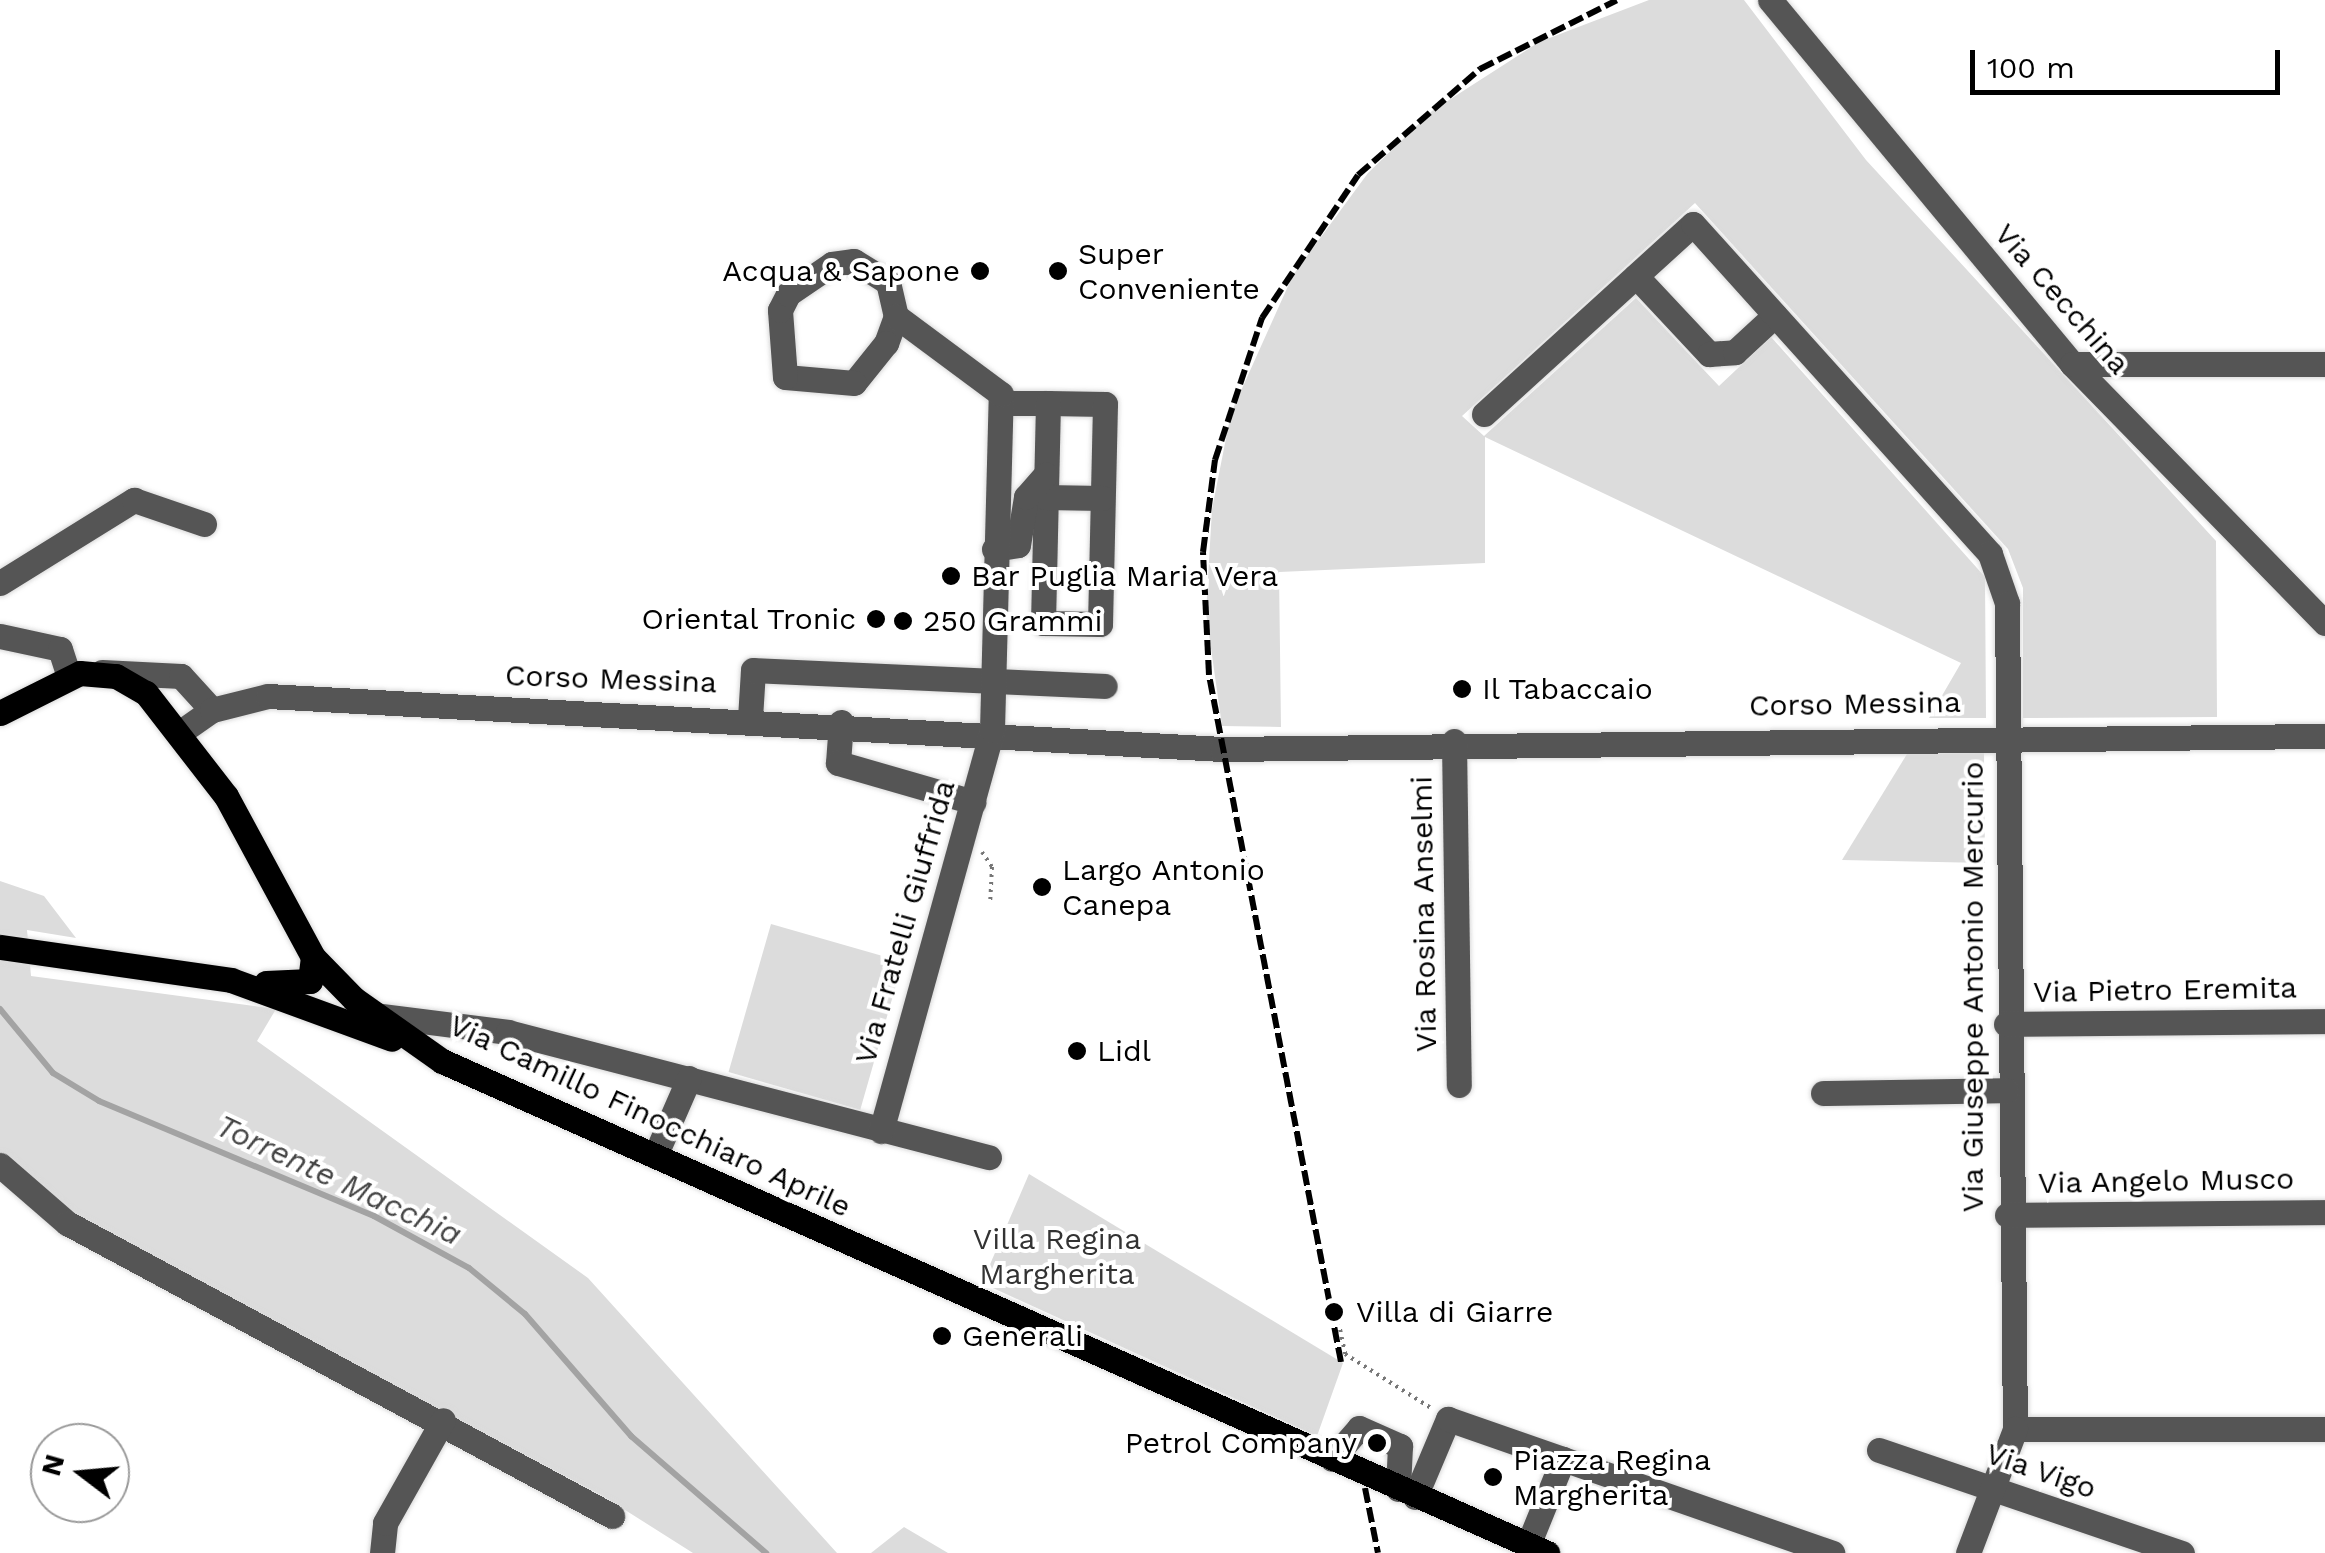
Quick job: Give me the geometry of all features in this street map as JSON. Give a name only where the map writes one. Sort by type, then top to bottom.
[{"type":"main road","points":[[0,714],[69,676],[102,672]]},
{"type":"main road","name":"Via Camillo Finocchiaro Aprile","points":[[102,672],[146,693],[182,732],[313,957],[374,1015],[442,1061],[1538,1549]]},
{"type":"main road","points":[[0,947],[231,980],[302,984],[313,957]]},
{"type":"main road","points":[[231,980],[442,1061]]},
{"type":"street","name":"Via Cecchina","points":[[1770,0],[2072,364],[2325,622]]},
{"type":"street","name":"Via Giuseppe Antonio Mercurio","points":[[1484,414],[1693,224],[1990,554],[2007,603],[2006,1215],[2015,1429]]},
{"type":"street","points":[[896,316],[854,384],[785,377],[780,310],[801,282],[832,264],[874,267],[896,316],[1002,394],[1001,403],[1048,403],[1104,404],[1100,624],[1042,623],[1048,403]]},
{"type":"street","points":[[1636,276],[1709,354],[1735,352],[1775,315]]},
{"type":"street","points":[[2072,364],[2325,364]]},
{"type":"street","name":"Via Fratelli Giuffrida","points":[[880,1131],[972,802],[1001,731],[991,681],[1001,403]]},
{"type":"street","points":[[994,550],[1018,545],[1026,497],[1046,485],[1102,498]]},
{"type":"street","points":[[0,582],[134,500],[204,524]]},
{"type":"street","points":[[0,636],[60,649],[69,676]]},
{"type":"street","points":[[750,718],[752,670],[1105,686]]},
{"type":"street","points":[[102,672],[181,676],[212,710],[182,732]]},
{"type":"street","name":"Corso Messina","points":[[212,710],[268,696],[840,722],[1222,748],[1454,741],[2005,735],[2325,736]]},
{"type":"street","points":[[840,722],[838,763],[972,802]]},
{"type":"street","name":"Via Rosina Anselmi","points":[[1454,741],[1459,1085]]},
{"type":"street","points":[[374,1015],[508,1032],[989,1158]]},
{"type":"street","name":"Via Pietro Eremita","points":[[2006,1024],[2325,1021]]},
{"type":"street","points":[[654,1156],[689,1078]]},
{"type":"street","points":[[1822,1092],[2006,1090]]},
{"type":"street","points":[[0,1165],[67,1223],[443,1420],[612,1516]]},
{"type":"street","name":"Via Angelo Musco","points":[[2006,1215],[2325,1212]]},
{"type":"street","points":[[1407,1493],[1448,1419],[1832,1553]]},
{"type":"street","points":[[382,1553],[385,1523],[443,1420]]},
{"type":"street","points":[[1332,1459],[1359,1428],[1400,1446],[1407,1493]]},
{"type":"street","points":[[1968,1553],[2015,1429],[2325,1430]]},
{"type":"street","name":"Via Vigo","points":[[1879,1450],[2182,1553]]},
{"type":"street","points":[[1538,1549],[1563,1459]]},
{"type":"path","points":[[980,837],[992,867],[990,903]]},
{"type":"path","points":[[1337,1315],[1344,1354],[1448,1419]]},
{"type":"green space","points":[[1649,0],[1744,0],[1866,160],[2216,541],[2217,717],[2023,718],[2023,588],[2008,549],[1695,203],[1462,416],[1484,436],[1636,298],[1719,386],[1771,337],[1985,577],[1986,718],[1929,718],[1961,663],[1485,437],[1485,563],[1279,572],[1281,727],[1222,726],[1206,613],[1212,509],[1231,413],[1293,275],[1368,173],[1432,111],[1539,42]]},
{"type":"green space","points":[[1984,753],[1985,863],[1842,860],[1907,754]]},
{"type":"green space","points":[[0,881],[44,896],[76,938],[27,930],[31,976],[276,1009],[257,1041],[588,1278],[837,1553],[693,1553],[603,1496],[50,1203],[0,1154]]},
{"type":"green space","points":[[771,924],[903,962],[860,1110],[729,1072]]},
{"type":"green space","name":"Villa Regina Margherita","points":[[1029,1174],[1343,1363],[1317,1436],[982,1283]]},
{"type":"green space","points":[[904,1527],[948,1553],[871,1553]]},
{"type":"waterway","name":"Torrente Macchia","points":[[0,1009],[53,1073],[99,1101],[374,1216],[469,1268],[525,1314],[631,1436],[766,1553]]},
{"type":"railway","points":[[1341,1362],[1209,675],[1203,552],[1215,460],[1262,318],[1358,175],[1480,69],[1617,0]]},
{"type":"railway","points":[[1365,1488],[1378,1553]]},
{"type":"place","name":"Acqua & Sapone","points":[[980,271]]},
{"type":"place","name":"Super Conveniente","points":[[1058,271]]},
{"type":"place","name":"Bar Puglia Maria Vera","points":[[951,576]]},
{"type":"place","name":"Oriental Tronic","points":[[876,619]]},
{"type":"place","name":"250 Grammi","points":[[903,621]]},
{"type":"place","name":"Il Tabaccaio","points":[[1462,689]]},
{"type":"place","name":"Largo Antonio Canepa","points":[[1042,887]]},
{"type":"place","name":"Lidl","points":[[1077,1051]]},
{"type":"place","name":"Villa di Giarre","points":[[1334,1312]]},
{"type":"place","name":"Generali","points":[[942,1336]]},
{"type":"place","name":"Petrol Company","points":[[1377,1443]]},
{"type":"place","name":"Piazza Regina Margherita","points":[[1493,1477]]}]
